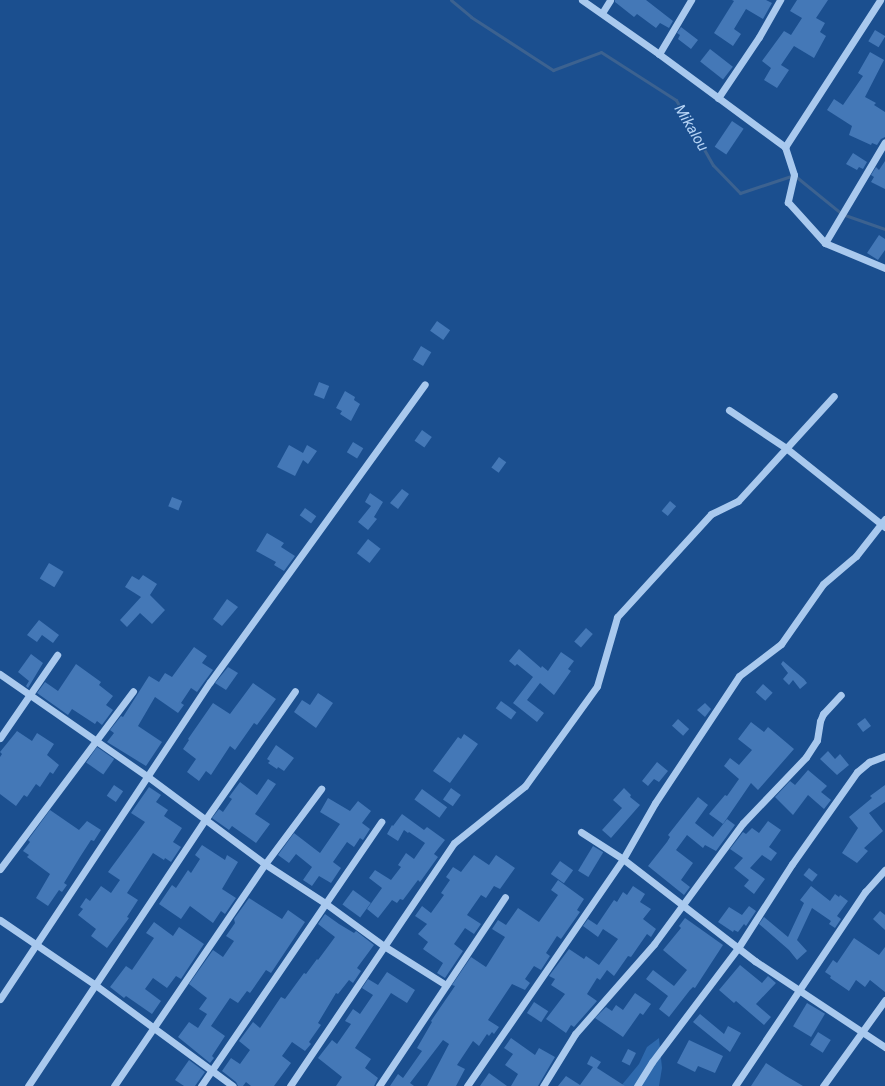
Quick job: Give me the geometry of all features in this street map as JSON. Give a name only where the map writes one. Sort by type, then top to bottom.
[{"type":"street","points":[[582,0],[659,54],[785,147],[794,175],[788,202],[825,243],[885,268]]},
{"type":"street","points":[[602,14],[610,0]]},
{"type":"street","points":[[659,54],[690,0]]},
{"type":"street","points":[[718,98],[759,37],[780,0]]},
{"type":"street","points":[[785,147],[880,0]]},
{"type":"street","points":[[825,243],[885,142]]},
{"type":"street","points":[[0,999],[210,682],[425,384]]},
{"type":"street","points":[[290,1086],[454,842],[525,786],[598,686],[616,617],[711,514],[738,501],[834,396]]},
{"type":"street","points":[[467,1086],[623,859],[655,802],[739,676],[781,644],[823,584],[856,556],[884,523],[786,448],[729,410]]},
{"type":"street","points":[[0,738],[57,655]]},
{"type":"street","points":[[0,674],[147,776],[265,864],[325,903],[384,946],[446,985]]},
{"type":"street","points":[[0,869],[133,691]]},
{"type":"street","points":[[28,1086],[94,984],[204,820],[295,691]]},
{"type":"street","points":[[543,1086],[575,1034],[654,944],[681,905],[743,823],[806,757],[817,740],[820,721],[823,714],[841,695]]},
{"type":"street","points":[[637,1086],[652,1062],[738,948],[792,864],[857,772],[869,762],[885,756]]},
{"type":"street","points":[[114,1086],[265,864],[322,789]]},
{"type":"street","points":[[201,1086],[381,822]]},
{"type":"street","points":[[581,832],[623,859],[738,948],[885,1047]]},
{"type":"street","points":[[735,1086],[865,892],[885,870]]},
{"type":"street","points":[[380,1086],[505,897]]},
{"type":"street","points":[[0,920],[94,984],[233,1086]]},
{"type":"street","points":[[823,1086],[885,1000]]},
{"type":"shaded area","points":[[659,1038],[662,1068],[659,1086],[621,1086],[639,1064],[647,1047]]},
{"type":"building","points":[[615,0],[646,0],[673,21],[669,28],[660,23],[656,28],[637,14],[634,17],[615,2]]},
{"type":"building","points":[[732,0],[766,0],[772,3],[763,19],[746,9],[734,29],[741,34],[733,46],[714,33],[734,1]]},
{"type":"building","points":[[797,0],[828,0],[816,18],[825,23],[820,32],[826,36],[814,58],[794,46],[781,65],[789,70],[777,88],[764,80],[771,68],[762,61],[784,31],[791,35],[802,18],[790,11]]},
{"type":"building","points":[[681,27],[698,40],[691,49],[678,39],[680,35],[677,33]]},
{"type":"building","points":[[875,30],[885,36],[879,47],[868,41]]},
{"type":"building","points":[[710,49],[733,67],[723,79],[700,62]]},
{"type":"building","points":[[870,52],[884,60],[865,97],[876,103],[874,105],[885,112],[885,137],[881,139],[877,145],[872,143],[871,145],[849,135],[852,126],[827,110],[834,99],[843,105],[863,76],[858,73]]},
{"type":"building","points":[[732,121],[744,129],[726,155],[715,147]]},
{"type":"building","points":[[853,153],[867,162],[863,169],[859,167],[857,170],[846,164]]},
{"type":"building","points":[[885,161],[885,189],[871,182],[874,177],[871,175],[876,167],[879,170]]},
{"type":"building","points":[[879,235],[885,239],[885,250],[878,260],[867,253]]},
{"type":"building","points":[[437,321],[450,330],[443,340],[430,331]]},
{"type":"building","points":[[421,346],[431,352],[423,366],[413,360]]},
{"type":"building","points":[[319,382],[329,386],[324,399],[314,395]]},
{"type":"building","points":[[345,391],[355,397],[354,400],[360,404],[351,421],[340,414],[342,411],[336,408]]},
{"type":"building","points":[[422,430],[432,437],[424,448],[415,441]]},
{"type":"building","points":[[353,442],[363,448],[357,458],[347,452]]},
{"type":"building","points":[[289,445],[303,453],[307,445],[317,451],[308,464],[303,460],[295,476],[277,467]]},
{"type":"building","points":[[499,457],[506,462],[499,473],[491,468]]},
{"type":"building","points":[[402,489],[409,494],[398,509],[390,503]]},
{"type":"building","points":[[370,493],[383,502],[374,517],[377,519],[368,530],[358,522],[371,506],[365,502]]},
{"type":"building","points":[[172,497],[182,501],[178,510],[168,506]]},
{"type":"building","points":[[670,501],[676,506],[668,516],[662,511]]},
{"type":"building","points":[[305,508],[316,516],[311,524],[300,515]]},
{"type":"building","points":[[267,533],[284,543],[281,547],[295,556],[284,571],[274,565],[276,562],[256,551]]},
{"type":"building","points":[[368,539],[381,549],[370,563],[357,553]]},
{"type":"building","points":[[49,563],[64,572],[54,587],[40,578]]},
{"type":"building","points":[[143,575],[157,584],[150,595],[165,610],[152,624],[140,613],[127,627],[120,620],[141,597],[125,587],[132,576],[139,580]]},
{"type":"building","points":[[227,599],[238,607],[222,626],[213,619]]},
{"type":"building","points":[[39,620],[59,635],[53,643],[42,635],[37,642],[27,635]]},
{"type":"building","points":[[586,628],[593,634],[581,647],[574,642]]},
{"type":"building","points":[[194,647],[207,656],[202,663],[213,670],[197,692],[191,688],[181,703],[184,705],[178,713],[155,697],[138,726],[162,742],[146,766],[107,742],[114,733],[110,730],[121,716],[123,717],[149,676],[159,682],[165,673],[172,677]]},
{"type":"building","points":[[519,649],[541,668],[542,666],[548,671],[561,652],[574,661],[568,669],[571,671],[554,695],[540,683],[527,700],[544,713],[537,722],[513,703],[533,677],[517,664],[515,666],[509,661]]},
{"type":"building","points":[[31,654],[43,663],[28,688],[26,686],[29,681],[18,672]]},
{"type":"building","points":[[783,661],[807,683],[800,689],[793,680],[789,685],[783,679],[788,673],[781,664]]},
{"type":"building","points":[[76,664],[101,682],[99,685],[113,696],[106,705],[113,710],[102,725],[97,721],[95,724],[72,709],[68,715],[37,693],[45,682],[58,691]]},
{"type":"building","points":[[228,667],[238,673],[226,690],[215,683]]},
{"type":"building","points":[[253,683],[276,699],[257,725],[254,723],[235,750],[230,746],[211,775],[206,771],[199,781],[187,772],[196,759],[183,749],[189,740],[188,739],[213,703],[230,714]]},
{"type":"building","points":[[763,684],[773,693],[765,701],[756,692]]},
{"type":"building","points":[[318,693],[333,703],[316,728],[294,712],[302,700],[310,705]]},
{"type":"building","points":[[501,701],[516,712],[511,719],[496,708]]},
{"type":"building","points":[[705,703],[711,709],[705,717],[697,710]]},
{"type":"building","points":[[865,718],[871,726],[863,732],[857,724]]},
{"type":"building","points":[[678,719],[689,729],[683,736],[672,726]]},
{"type":"building","points":[[751,722],[764,732],[768,727],[794,749],[758,790],[751,783],[723,824],[709,814],[725,795],[727,796],[739,779],[724,766],[730,758],[739,765],[752,750],[738,739]]},
{"type":"building","points":[[17,731],[32,741],[37,733],[54,744],[47,755],[59,765],[53,774],[50,772],[40,787],[36,784],[27,797],[24,795],[16,806],[0,794],[0,757],[2,754],[0,752]]},
{"type":"building","points":[[464,734],[478,744],[450,783],[433,771],[458,737],[461,739]]},
{"type":"building","points":[[276,745],[294,758],[284,771],[278,767],[277,769],[268,763],[270,761],[267,759]]},
{"type":"building","points":[[97,747],[114,759],[103,775],[86,763]]},
{"type":"building","points":[[828,751],[835,759],[840,754],[849,765],[837,775],[820,759]]},
{"type":"building","points":[[657,762],[668,771],[659,782],[654,779],[648,786],[642,781]]},
{"type":"building","points":[[808,770],[827,786],[821,792],[831,800],[824,809],[808,795],[793,815],[775,797],[790,781],[795,785]]},
{"type":"building","points":[[268,779],[276,784],[255,814],[270,824],[256,843],[232,826],[229,830],[212,818],[219,809],[223,812],[232,799],[229,797],[240,782],[257,795]]},
{"type":"building","points":[[114,785],[123,791],[116,802],[107,796]]},
{"type":"building","points":[[885,785],[885,802],[869,813],[883,831],[864,848],[868,851],[857,863],[842,853],[858,828],[849,817],[872,798],[870,796]]},
{"type":"building","points":[[149,787],[161,795],[156,802],[168,810],[164,816],[182,828],[173,842],[181,847],[171,862],[165,858],[164,860],[153,853],[127,893],[138,900],[127,917],[129,918],[107,948],[91,936],[96,929],[78,915],[83,909],[80,907],[86,898],[90,901],[101,886],[111,893],[120,880],[108,872],[145,822],[131,813]]},
{"type":"building","points":[[451,788],[461,795],[453,806],[443,799]]},
{"type":"building","points":[[624,788],[631,795],[630,797],[640,805],[611,838],[602,830],[622,808],[613,800]]},
{"type":"building","points":[[422,789],[447,807],[439,818],[414,800]]},
{"type":"building","points":[[698,797],[708,805],[695,823],[713,837],[727,819],[735,825],[716,851],[705,845],[703,848],[687,835],[676,850],[693,863],[681,880],[690,887],[684,895],[648,866],[667,842],[670,837],[668,835]]},
{"type":"building","points":[[328,798],[350,811],[358,801],[371,811],[362,823],[370,829],[363,840],[360,838],[354,847],[347,842],[333,862],[341,868],[331,883],[319,876],[312,886],[303,880],[312,867],[296,854],[289,863],[278,855],[294,833],[320,853],[340,824],[320,812]]},
{"type":"building","points":[[50,810],[79,830],[87,821],[101,830],[94,841],[91,840],[80,857],[64,883],[67,885],[62,892],[59,890],[48,906],[36,898],[50,874],[27,857],[29,855],[23,851],[30,842],[28,840]]},
{"type":"building","points":[[402,814],[424,830],[427,827],[445,840],[434,854],[438,857],[420,882],[418,880],[403,900],[400,899],[397,903],[392,900],[378,918],[367,909],[382,888],[369,878],[375,870],[391,880],[401,867],[398,865],[406,853],[414,859],[425,843],[404,830],[398,841],[387,834],[392,825],[393,826]]},
{"type":"building","points":[[768,821],[781,830],[769,847],[777,853],[771,861],[762,855],[750,868],[765,879],[754,894],[744,886],[749,880],[734,868],[743,858],[730,849],[743,832],[746,834],[752,828],[759,833]]},
{"type":"building","points":[[202,845],[225,860],[227,855],[238,862],[222,889],[236,898],[225,914],[221,911],[213,923],[190,906],[181,919],[159,904],[172,885],[176,888],[188,870],[191,873],[200,859],[195,855]]},
{"type":"building","points":[[593,846],[603,852],[588,877],[578,871]]},
{"type":"building","points":[[474,855],[489,865],[496,855],[515,868],[500,889],[494,886],[486,898],[481,895],[467,915],[481,924],[474,934],[465,928],[454,944],[463,951],[445,978],[437,973],[443,963],[423,949],[428,942],[418,934],[427,924],[415,916],[422,906],[431,913],[444,895],[441,893],[450,880],[446,877],[453,867],[461,872]]},
{"type":"building","points":[[560,861],[573,870],[564,883],[551,874]]},
{"type":"building","points":[[809,868],[818,875],[812,882],[803,875]]},
{"type":"building","points":[[558,880],[584,899],[577,910],[580,912],[561,939],[557,936],[546,953],[550,956],[541,970],[534,966],[525,979],[530,983],[525,990],[512,984],[488,1020],[499,1027],[494,1034],[492,1032],[489,1036],[487,1034],[479,1046],[473,1041],[457,1065],[465,1069],[456,1086],[427,1086],[449,1044],[443,1040],[410,1083],[414,1086],[390,1086],[398,1074],[403,1078],[422,1051],[417,1048],[432,1022],[431,1021],[455,986],[452,985],[471,957],[486,967],[505,937],[492,929],[498,920],[506,925],[518,908],[539,922],[558,895],[551,890]]},
{"type":"building","points":[[633,886],[645,894],[640,902],[651,909],[643,919],[656,929],[651,937],[647,934],[631,957],[628,956],[614,976],[607,970],[600,980],[597,978],[587,994],[597,1001],[574,1027],[571,1025],[566,1033],[546,1019],[565,994],[551,985],[555,979],[549,976],[569,949],[584,959],[586,956],[599,965],[618,939],[603,929],[598,937],[583,926],[588,919],[597,925],[614,900],[617,902],[623,892],[627,895]]},
{"type":"building","points":[[811,886],[830,901],[835,894],[839,897],[840,895],[848,901],[837,916],[841,919],[835,928],[829,924],[831,921],[812,908],[797,940],[807,951],[797,960],[789,950],[759,924],[764,917],[788,937],[804,903],[800,900]]},
{"type":"building","points":[[353,890],[371,903],[360,917],[342,905]]},
{"type":"building","points":[[249,898],[282,919],[288,910],[305,922],[271,973],[266,970],[250,993],[247,991],[238,1003],[230,998],[211,1026],[225,1036],[212,1056],[214,1058],[210,1063],[178,1037],[189,1022],[198,1028],[207,1014],[199,1009],[207,998],[189,984],[213,950],[223,957],[234,941],[226,936],[235,923],[234,919]]},
{"type":"building","points":[[749,906],[756,911],[746,926],[744,924],[738,932],[734,930],[733,932],[718,922],[729,907],[742,915]]},
{"type":"building","points":[[880,911],[885,915],[885,930],[873,919]]},
{"type":"building","points":[[325,914],[354,933],[356,931],[374,945],[357,968],[361,971],[353,983],[349,980],[338,994],[336,993],[318,1023],[321,1025],[309,1042],[311,1044],[305,1051],[292,1042],[282,1056],[291,1063],[274,1086],[251,1086],[246,1082],[243,1086],[238,1086],[236,1082],[222,1071],[231,1058],[240,1064],[250,1050],[239,1041],[253,1022],[260,1028],[281,997],[285,999],[304,973],[306,974],[335,937],[318,924]]},
{"type":"building","points":[[685,918],[723,945],[695,988],[693,987],[690,990],[669,1017],[659,1009],[668,996],[646,979],[653,970],[674,986],[687,970],[663,950],[681,928],[679,926]]},
{"type":"building","points":[[154,922],[173,936],[179,927],[204,944],[181,979],[176,976],[167,988],[153,978],[145,989],[161,1001],[152,1014],[126,996],[124,998],[110,987],[126,966],[132,970],[154,938],[146,933]]},
{"type":"building","points":[[854,938],[879,955],[885,947],[885,992],[870,980],[865,987],[856,980],[849,991],[830,978],[831,976],[825,972],[833,960],[837,963]]},
{"type":"building","points":[[740,965],[762,983],[768,976],[776,983],[756,1004],[771,1017],[764,1025],[736,1001],[734,1003],[719,990]]},
{"type":"building","points":[[387,972],[415,990],[407,1003],[391,993],[355,1048],[371,1059],[365,1068],[378,1078],[374,1086],[336,1086],[342,1077],[318,1058],[332,1040],[337,1044],[351,1024],[345,1021],[353,1009],[360,1014],[373,995],[362,988],[368,979],[378,985]]},
{"type":"building","points":[[635,993],[651,1004],[643,1015],[640,1013],[623,1037],[595,1018],[606,1007],[612,1011],[616,1005],[623,1010]]},
{"type":"building","points":[[534,1002],[548,1011],[541,1022],[527,1013]]},
{"type":"building","points":[[807,1003],[825,1014],[811,1037],[793,1026]]},
{"type":"building","points":[[700,1014],[724,1034],[728,1026],[741,1033],[730,1052],[693,1022]]},
{"type":"building","points":[[818,1032],[831,1040],[823,1053],[810,1045]]},
{"type":"building","points":[[511,1038],[535,1055],[539,1048],[555,1057],[538,1086],[511,1086],[518,1074],[505,1065],[513,1054],[504,1048]]},
{"type":"building","points":[[689,1040],[723,1056],[715,1073],[698,1066],[695,1072],[677,1063]]},
{"type":"building","points":[[628,1049],[636,1053],[630,1066],[622,1061]]},
{"type":"building","points":[[591,1056],[601,1062],[597,1068],[625,1086],[558,1086],[566,1076],[580,1085],[593,1067],[587,1064]]},
{"type":"building","points":[[189,1060],[205,1072],[195,1086],[184,1086],[175,1080]]},
{"type":"building","points":[[766,1063],[786,1076],[803,1086],[751,1086]]},
{"type":"building","points":[[489,1073],[507,1086],[480,1086]]},
{"type":"waterway","name":"Mikalou","points":[[451,0],[471,17],[553,70],[601,52],[676,100],[713,165],[740,193],[794,175],[842,214],[885,229]]}]
